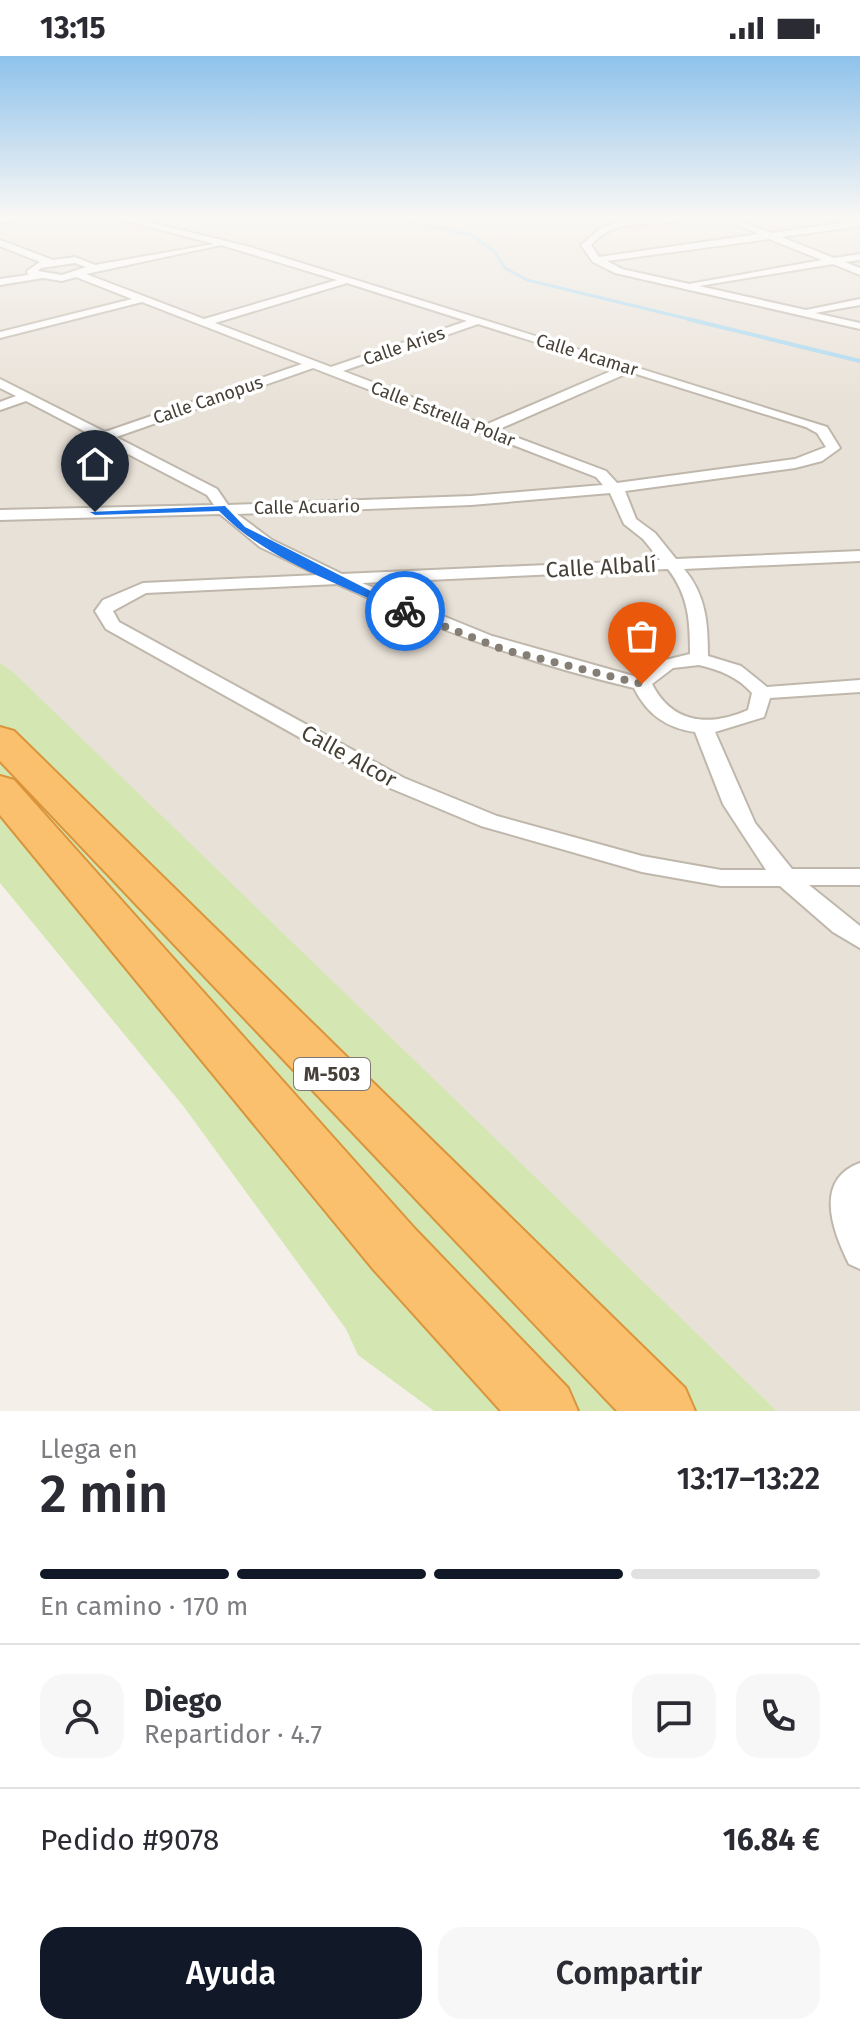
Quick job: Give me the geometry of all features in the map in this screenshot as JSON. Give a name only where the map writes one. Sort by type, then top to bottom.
[{"type":"highway","name":"M-503","points":[[0,739],[662,1411]]},
{"type":"highway","name":"M-503","points":[[0,789],[394,1249],[545,1411]]},
{"type":"street","name":"Calle Estrella Polar","points":[[106,279],[143,299],[601,474],[621,496],[629,521],[649,536],[688,584],[699,618],[699,659]]},
{"type":"street","points":[[653,279],[860,326]]},
{"type":"street","points":[[681,286],[722,279]]},
{"type":"street","points":[[205,322],[348,280]]},
{"type":"street","name":"Calle Acamar","points":[[348,280],[811,424],[822,430],[833,448],[828,454],[805,459],[613,489]]},
{"type":"street","points":[[0,335],[143,299]]},
{"type":"street","points":[[800,312],[860,302]]},
{"type":"street","name":"Calle Aries","points":[[331,371],[477,321]]},
{"type":"street","name":"Calle Canopus","points":[[103,437],[313,364]]},
{"type":"street","points":[[485,430],[629,368]]},
{"type":"street","points":[[0,383],[212,492],[221,508],[242,529],[413,615],[505,650],[642,684]]},
{"type":"street","points":[[0,406],[27,397]]},
{"type":"street","name":"Calle Acuario","points":[[0,515],[446,502],[613,489]]},
{"type":"street","name":"Calle Albalí","points":[[342,580],[860,556]]},
{"type":"street","name":"Calle Alcor","points":[[342,580],[143,588],[109,604],[104,611],[112,625],[397,783],[489,821],[642,864],[721,878],[860,877]]},
{"type":"street","points":[[699,659],[735,668],[752,679],[762,693],[757,713],[735,725],[704,729],[649,705],[642,684],[651,670],[674,661],[699,659]]},
{"type":"street","points":[[762,693],[860,686]]},
{"type":"street","points":[[704,729],[734,805],[761,848],[786,878],[825,914],[860,939]]},
{"type":"street","points":[[860,1176],[853,1181],[843,1203],[846,1227],[860,1254]]},
{"type":"shaded area","points":[[0,279],[860,279],[860,1411],[777,1411],[0,663]]},
{"type":"green space","points":[[0,663],[14,673],[777,1411],[434,1411],[358,1355],[346,1329],[184,1107],[0,883]]},
{"type":"waterway","points":[[526,279],[697,321]]},
{"type":"waterway","points":[[688,319],[860,361]]},
{"type":"way so far","points":[[405,611],[505,650],[642,684]]},
{"type":"route","points":[[95,512],[221,508],[242,529],[284,553],[405,611]]}]
